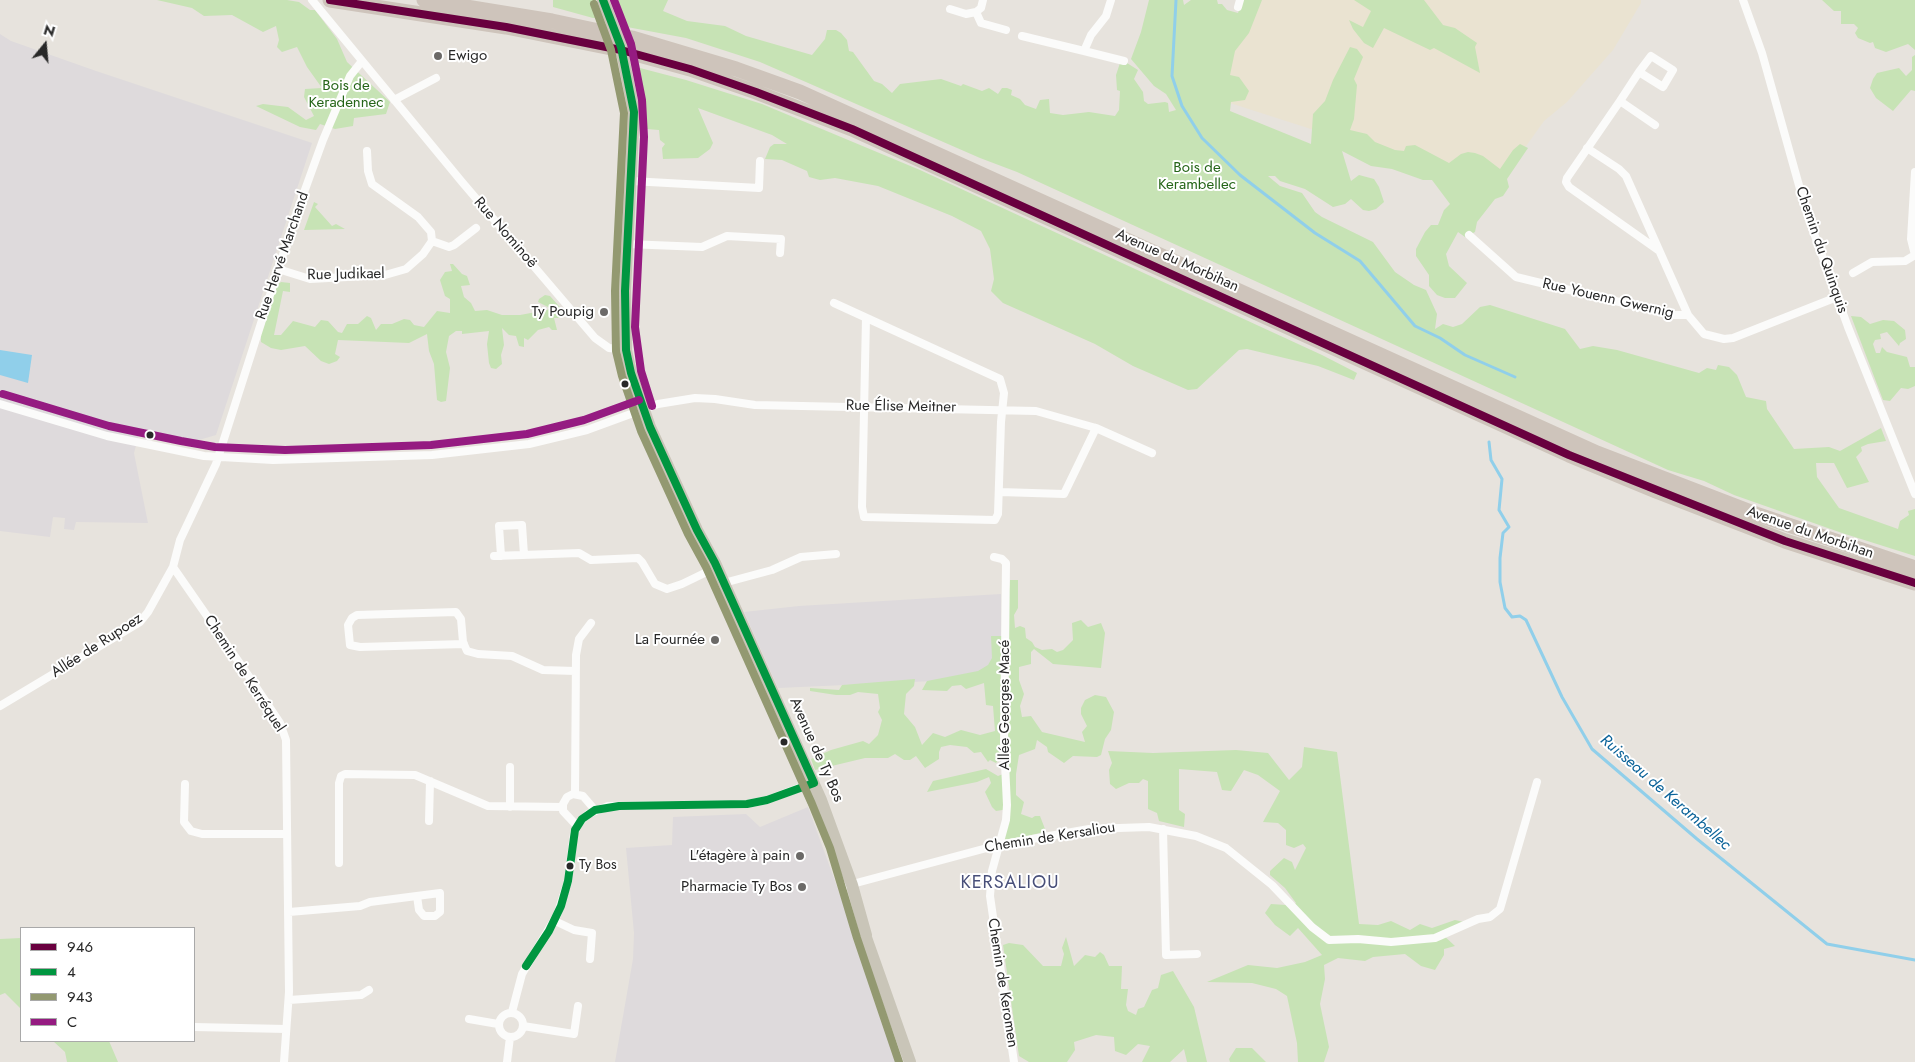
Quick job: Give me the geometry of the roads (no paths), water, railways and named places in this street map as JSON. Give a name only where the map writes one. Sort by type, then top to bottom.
[{"type":"highway","name":"Avenue du Morbihan","points":[[330,0],[514,28],[621,50],[702,73],[766,95],[852,130],[1638,484],[1785,541],[1915,583]]},
{"type":"highway","name":"Avenue du Morbihan","points":[[424,0],[552,20],[639,40],[736,69],[800,92],[1597,453],[1756,514],[1915,568]]},
{"type":"main road","name":"Avenue de Ty Bos","points":[[603,0],[628,73],[634,112],[625,300],[626,350],[643,409],[810,784],[849,885],[910,1062]]},
{"type":"street","name":"Rue Nominoë","points":[[312,0],[394,100],[600,343],[614,349],[626,350]]},
{"type":"street","points":[[950,10],[966,14],[976,12],[981,8],[983,0]]},
{"type":"street","points":[[1084,51],[1092,35],[1106,16],[1111,0]]},
{"type":"street","name":"Chemin du Quinquis","points":[[1743,0],[1762,53],[1800,193],[1837,297],[1915,494]]},
{"type":"street","points":[[976,12],[981,23],[1006,30]]},
{"type":"street","points":[[1022,36],[1124,61]]},
{"type":"street","points":[[1640,72],[1663,87],[1673,70],[1651,56],[1567,178],[1567,185],[1658,250]]},
{"type":"street","name":"Rue Hervé Marchand","points":[[218,457],[278,269],[323,140],[350,76],[362,61]]},
{"type":"street","points":[[394,100],[436,78]]},
{"type":"street","points":[[1620,101],[1654,125]]},
{"type":"street","points":[[1587,148],[1619,169],[1626,176],[1688,315]]},
{"type":"street","points":[[367,151],[368,170],[372,184],[418,217],[431,232],[432,241],[449,246],[454,245],[476,228]]},
{"type":"street","points":[[631,181],[759,188],[760,161]]},
{"type":"street","points":[[1853,273],[1877,260],[1905,262],[1915,255],[1911,239],[1915,172]]},
{"type":"street","name":"Rue Youenn Gwernig","points":[[1469,235],[1516,277],[1673,315],[1688,315],[1704,334],[1728,339],[1837,297]]},
{"type":"street","points":[[627,244],[702,248],[727,236],[781,239],[780,253]]},
{"type":"street","name":"Rue Judikael","points":[[278,269],[303,278],[320,279],[392,274],[410,266],[423,254],[432,241]]},
{"type":"street","points":[[834,303],[1000,379],[1004,386],[1000,492],[998,514],[995,520],[864,517],[862,507],[863,407],[866,318]]},
{"type":"street","name":"Rue Élise Meitner","points":[[0,404],[106,436],[218,457],[286,460],[432,455],[491,449],[563,437],[658,404],[695,398],[715,399],[748,405],[1036,411],[1096,428],[1152,453]]},
{"type":"street","points":[[1000,492],[1064,494],[1096,428]]},
{"type":"street","points":[[173,567],[180,540],[206,488],[218,457]]},
{"type":"street","points":[[524,554],[522,525],[499,526],[497,556],[579,553],[591,560],[638,558],[655,584],[668,589],[714,568]]},
{"type":"street","points":[[721,584],[772,570],[806,556],[836,554]]},
{"type":"street","name":"Allée Georges Macé","points":[[994,557],[1002,559],[1006,563],[1004,743],[1007,805],[1006,820],[998,845]]},
{"type":"street","name":"Allée de Rupoez","points":[[0,706],[140,622],[148,612],[173,567]]},
{"type":"street","name":"Chemin de Kerréquel","points":[[173,567],[250,678],[283,730],[287,752],[289,912],[289,1000],[284,1062]]},
{"type":"street","points":[[464,644],[360,647],[350,644],[348,625],[352,618],[357,615],[456,612],[461,619],[464,644],[467,650],[478,654],[512,656],[543,670],[575,671]]},
{"type":"street","points":[[576,794],[575,671],[579,639],[591,623]]},
{"type":"street","points":[[510,768],[510,807]]},
{"type":"street","points":[[339,862],[339,783],[341,776],[346,774],[403,773],[418,776],[484,805],[562,807]]},
{"type":"street","points":[[430,781],[430,821]]},
{"type":"street","name":"Chemin de Kersaliou","points":[[849,885],[998,845],[1110,827],[1136,826],[1190,834],[1215,843],[1238,856],[1272,884],[1312,927],[1329,940],[1358,939],[1391,942],[1428,938],[1478,919],[1490,918],[1500,909],[1538,782]]},
{"type":"street","points":[[185,784],[184,822],[191,831],[202,834],[287,834]]},
{"type":"street","points":[[512,1012],[520,978],[555,921],[567,884],[571,844],[577,826],[595,810],[619,806],[738,806],[767,800],[810,784]]},
{"type":"street","points":[[577,826],[564,815],[562,807],[567,797],[576,794],[582,796],[595,810]]},
{"type":"street","points":[[1163,829],[1166,955],[1196,954]]},
{"type":"street","name":"Chemin de Keromen","points":[[998,845],[992,871],[990,902],[1014,1062]]},
{"type":"street","points":[[289,912],[360,906],[370,902],[417,896]]},
{"type":"street","points":[[555,921],[574,930],[592,933],[590,959]]},
{"type":"street","points":[[289,1000],[361,995],[369,990]]},
{"type":"street","points":[[523,1026],[574,1034],[578,1006]]},
{"type":"street","points":[[512,1012],[521,1018],[523,1026],[517,1035],[510,1037],[500,1031],[498,1024],[501,1017],[512,1012]]},
{"type":"street","points":[[469,1019],[498,1024]]},
{"type":"street","points":[[195,1026],[286,1029]]},
{"type":"street","points":[[507,1062],[510,1037]]},
{"type":"water","points":[[0,350],[32,355],[28,383],[0,375]]},
{"type":"waterway","name":"Ruisseau de Kerambellec","points":[[1176,0],[1172,76],[1182,106],[1202,138],[1240,175],[1315,233],[1360,261],[1415,326],[1440,338],[1465,355],[1515,377]]},
{"type":"waterway","name":"Ruisseau de Kerambellec","points":[[1489,442],[1491,460],[1502,479],[1499,510],[1509,527],[1503,533],[1500,558],[1500,582],[1505,608],[1512,617],[1520,616],[1526,620],[1562,697],[1592,749],[1697,839],[1827,944],[1915,960]]},
{"type":"place","name":"Ewigo","points":[[438,56]]},
{"type":"place","name":"Ty Poupig","points":[[604,312]]},
{"type":"place","name":"La Fournée","points":[[715,640]]},
{"type":"place","name":"L'étagère à pain","points":[[800,856]]},
{"type":"place","name":"Ty Bos","points":[[570,866]]},
{"type":"place","name":"Pharmacie Ty Bos","points":[[802,887]]},
{"type":"district","name":"KERSALIOU","points":[[1010,884]]},
{"type":"park label","name":"Bois de Keradennec","points":[[346,94]]},
{"type":"park label","name":"Bois de Kerambellec","points":[[1197,176]]}]
